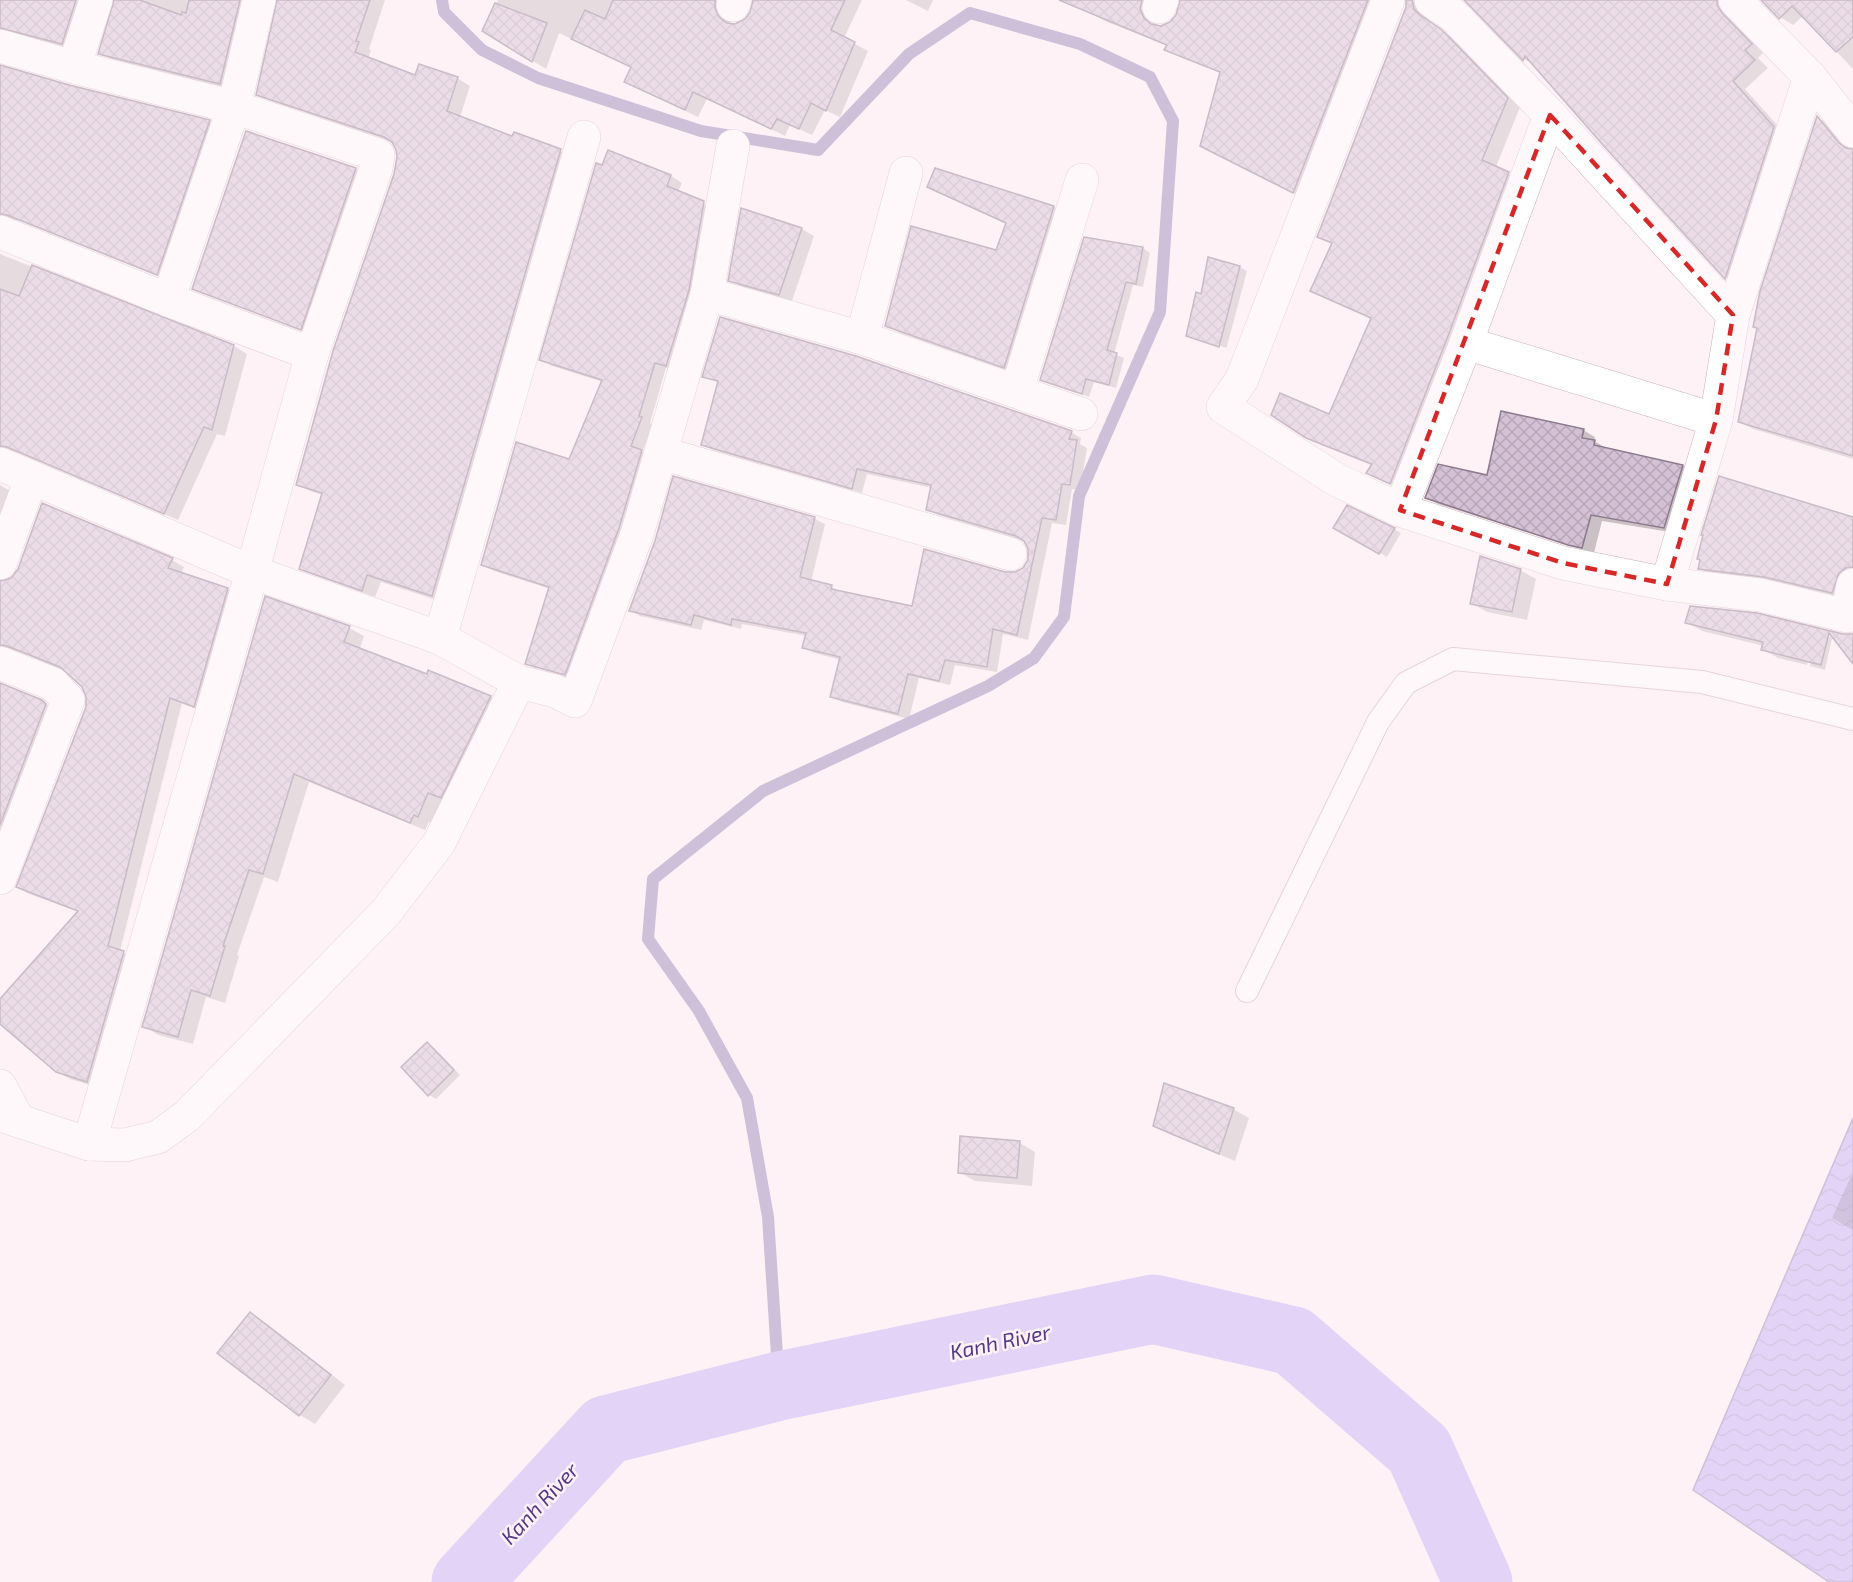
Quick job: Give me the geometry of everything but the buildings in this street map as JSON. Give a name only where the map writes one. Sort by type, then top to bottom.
[{"type":"street","points":[[74,68],[96,0]]},
{"type":"street","points":[[168,300],[234,107],[259,0]]},
{"type":"street","points":[[1388,0],[1242,379],[1223,407],[1337,480],[1400,510],[1563,563],[1667,584],[1760,595],[1847,616],[1853,585]]},
{"type":"street","points":[[1431,0],[1453,15],[1550,116],[1733,315]]},
{"type":"street","points":[[1735,0],[1810,77],[1853,131]]},
{"type":"street","points":[[0,46],[74,68],[234,107],[378,155],[376,168],[312,354],[89,1144]]},
{"type":"street","points":[[1667,584],[1716,420],[1733,315],[1810,77]]},
{"type":"street","points":[[1400,510],[1466,343],[1550,116]]},
{"type":"street","points":[[440,638],[584,137]]},
{"type":"street","points":[[0,464],[252,572],[440,638],[519,682],[555,692],[575,701],[637,534],[707,294],[733,146]]},
{"type":"street","points":[[862,338],[906,173]]},
{"type":"street","points":[[1017,390],[1082,180]]},
{"type":"street","points":[[0,232],[168,300],[312,354]]},
{"type":"street","points":[[707,294],[862,338],[1081,414]]},
{"type":"street","points":[[1466,343],[1716,420]]},
{"type":"street","points":[[661,453],[1010,554]]},
{"type":"street","points":[[0,563],[31,479]]},
{"type":"street","points":[[0,663],[53,684],[68,700],[0,878]]},
{"type":"street","points":[[0,1086],[9,1118],[89,1144],[125,1145],[159,1137],[187,1116],[386,912],[439,843],[519,682]]},
{"type":"lane","points":[[1247,991],[1378,722],[1406,683],[1453,659],[1702,682],[1853,719]]},
{"type":"highlighted area","points":[[1550,115],[1733,315],[1716,420],[1667,584],[1563,563],[1400,510]]},
{"type":"water","points":[[1853,1118],[1853,1582],[1829,1582],[1693,1490]]},
{"type":"waterway","points":[[442,0],[444,12],[482,50],[538,78],[701,131],[818,150],[909,54],[970,13],[1080,44],[1150,77],[1173,121],[1160,312],[1079,496],[1064,617],[1034,658],[988,686],[763,791],[653,879],[648,939],[699,1011],[747,1098],[768,1217],[779,1386]]},
{"type":"waterway","name":"Kanh River","points":[[466,1582],[606,1430],[779,1386],[1153,1309],[1293,1341],[1419,1450],[1478,1582]]}]
